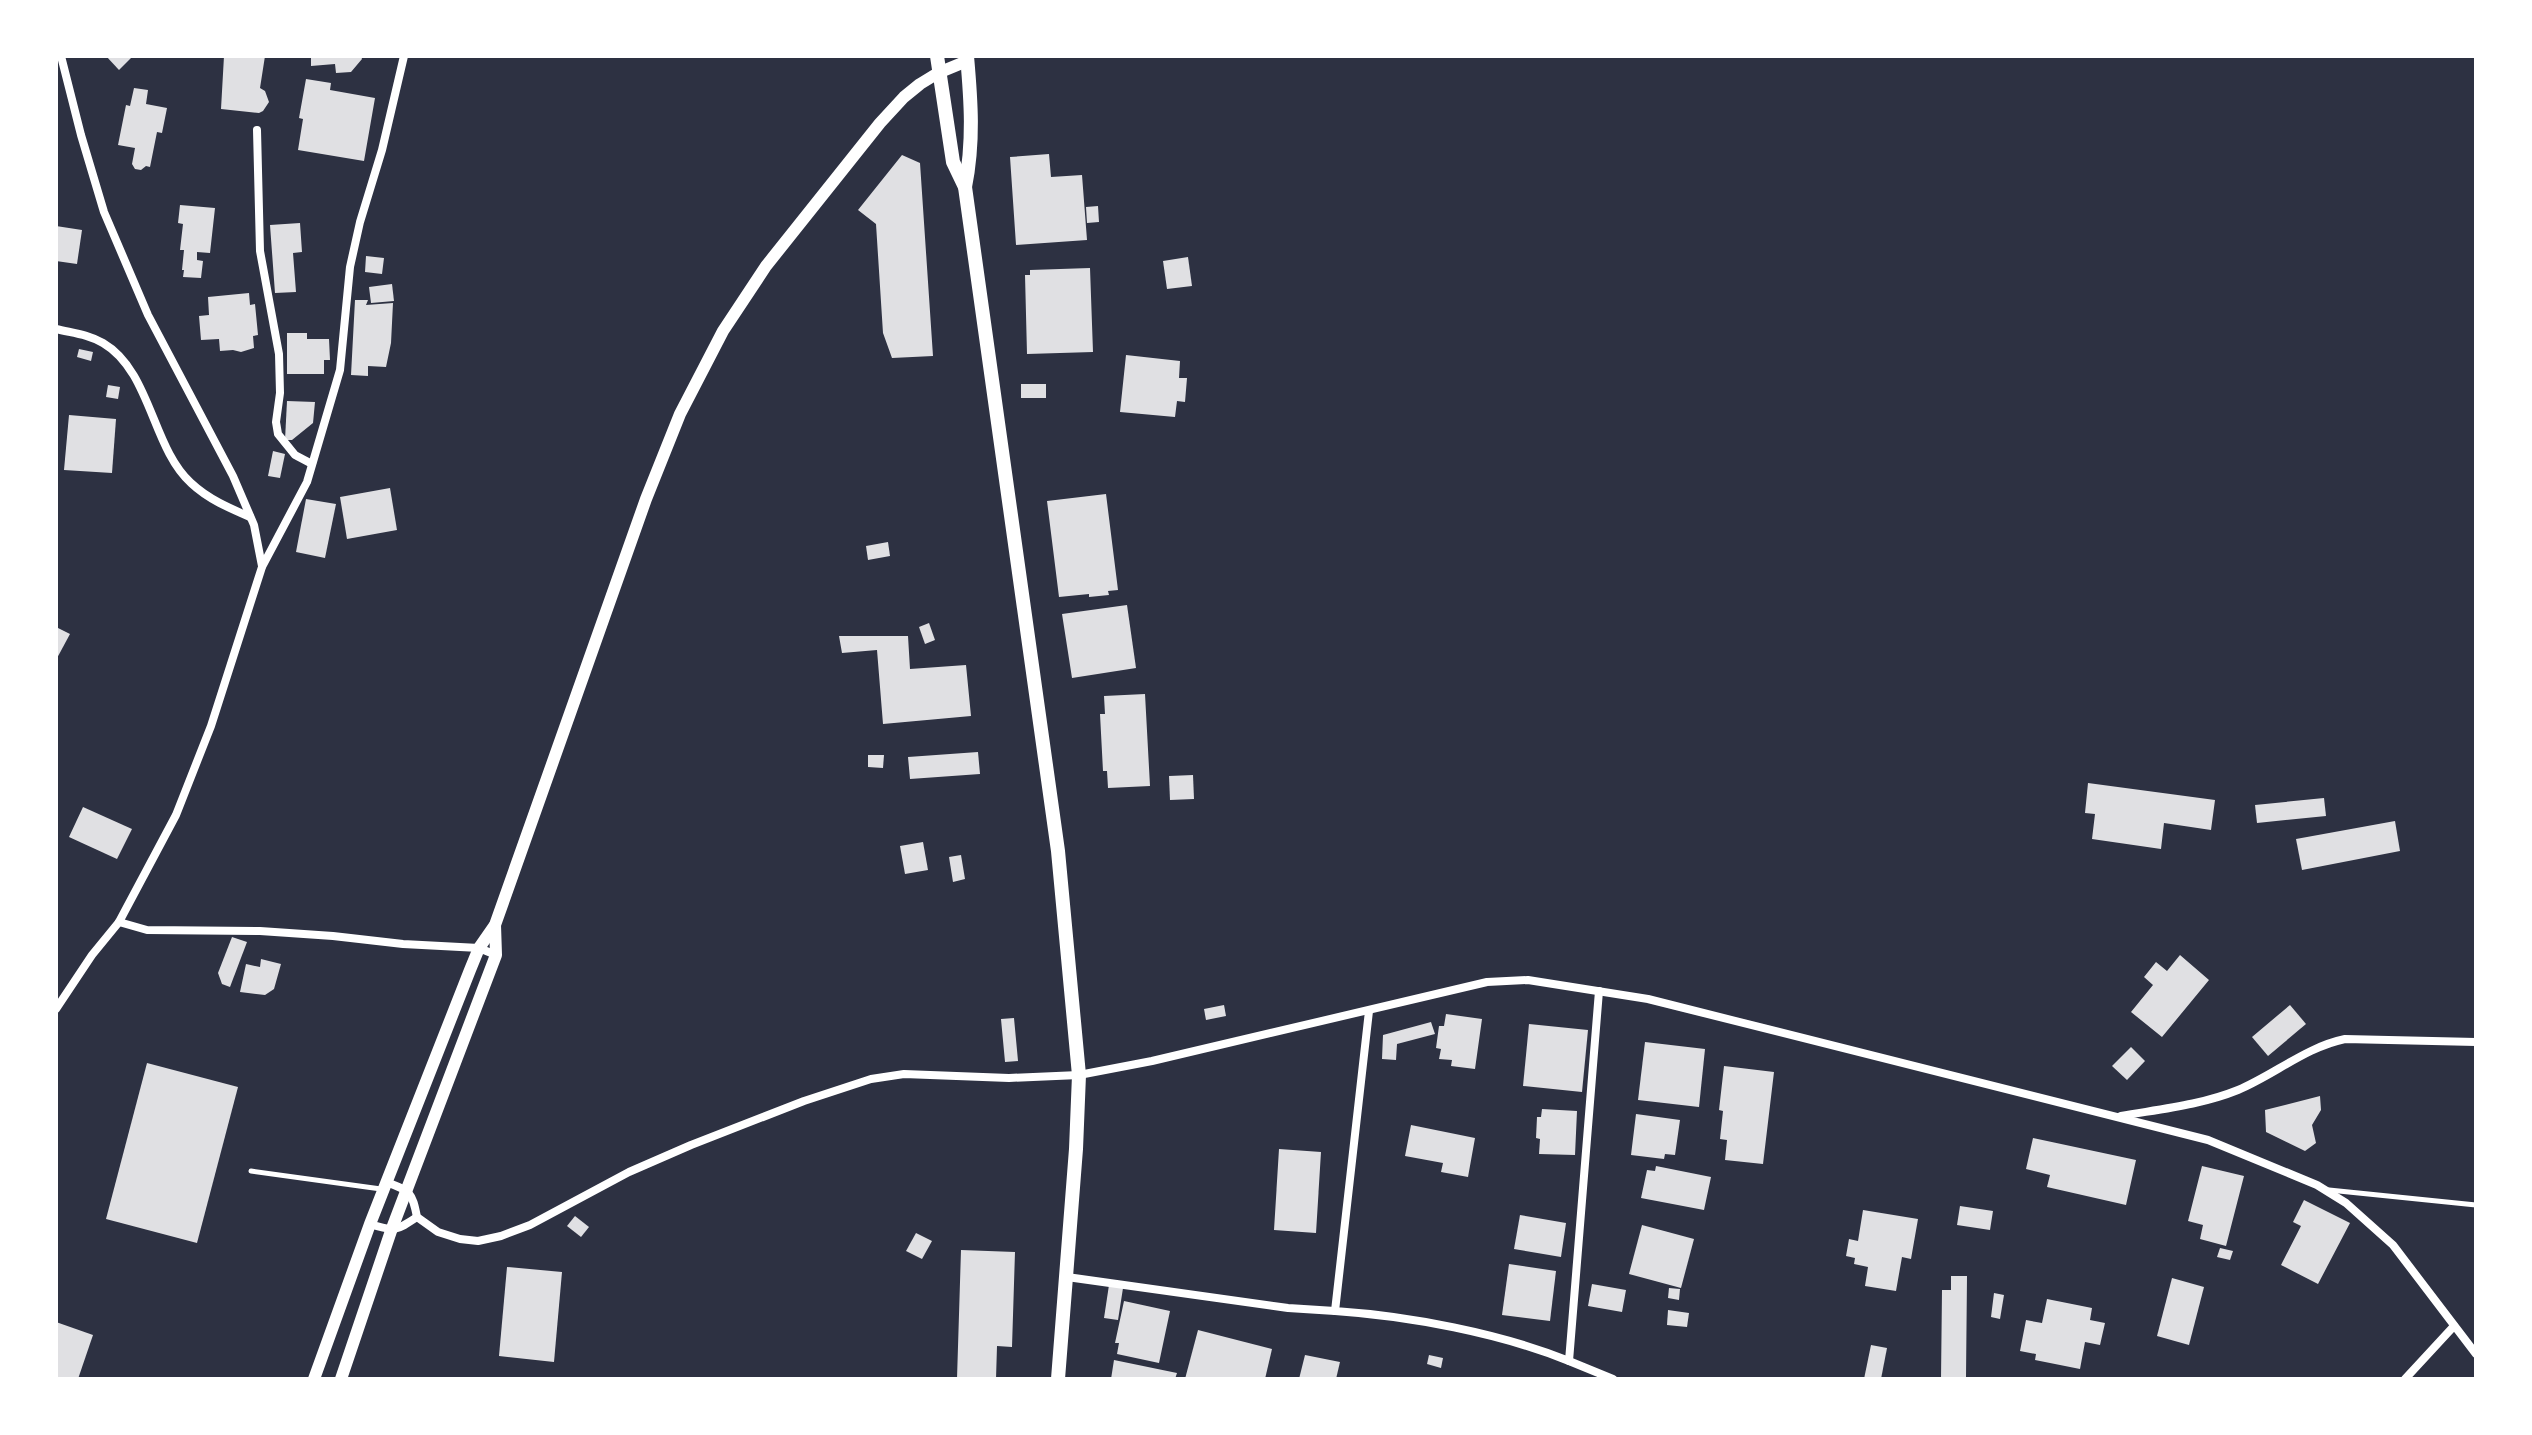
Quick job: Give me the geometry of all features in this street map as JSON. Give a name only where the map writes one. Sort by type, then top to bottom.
[{"type":"main road","points":[[937,56],[953,162],[965,187],[1058,851],[1079,1075],[1058,1379]]},
{"type":"main road","points":[[965,187],[971,159],[972,130],[967,59]]},
{"type":"street","points":[[56,1009],[92,955],[119,922],[176,815],[211,726],[262,567],[307,482],[340,370],[350,267],[404,56]]},
{"type":"street","points":[[58,57],[104,212],[148,315],[233,476],[250,517],[262,567]]},
{"type":"street","points":[[314,1379],[370,1224],[479,948],[495,925],[646,499],[680,414],[723,331],[766,266],[880,123],[904,97],[938,73],[967,59]]},
{"type":"street","points":[[257,130],[260,251],[279,354],[280,393],[276,422],[278,434],[295,455],[312,464]]},
{"type":"street","points":[[56,329],[85,335],[105,344],[119,356],[130,370],[168,451],[189,482],[223,505],[250,517]]},
{"type":"street","points":[[119,922],[147,930],[260,931],[333,936],[479,948],[496,955]]},
{"type":"street","points":[[341,1379],[391,1231],[496,955],[495,925]]},
{"type":"street","points":[[385,1186],[407,1190],[412,1196],[417,1217],[438,1232],[478,1241],[530,1225],[629,1172],[691,1145],[804,1101],[871,1079],[904,1074],[1009,1078],[1079,1075],[1166,1058],[1487,982],[1528,980],[1663,1003],[2208,1140],[2324,1190],[2346,1203],[2393,1245],[2476,1354]]},
{"type":"street","points":[[1569,1361],[1599,991]]},
{"type":"street","points":[[1335,1311],[1369,1011]]},
{"type":"street","points":[[2117,1116],[2202,1103],[2238,1090],[2325,1043],[2345,1039],[2476,1042]]},
{"type":"street","points":[[370,1224],[391,1231],[417,1217]]},
{"type":"street","points":[[1067,1277],[1288,1308],[1383,1316],[1512,1341],[1613,1379]]},
{"type":"street","points":[[2405,1379],[2454,1326]]},
{"type":"lane","points":[[251,1171],[385,1186]]},
{"type":"lane","points":[[2324,1190],[2476,1205]]},
{"type":"building","points":[[106,56],[133,56],[119,70]]},
{"type":"building","points":[[224,56],[265,56],[260,88],[265,91],[269,102],[263,111],[221,109]]},
{"type":"building","points":[[311,56],[361,56],[362,59],[351,72],[336,73],[335,64],[311,66]]},
{"type":"building","points":[[306,79],[331,83],[330,90],[375,98],[364,161],[298,150],[303,119],[299,118]]},
{"type":"building","points":[[134,88],[148,90],[146,104],[167,108],[162,133],[157,132],[150,167],[141,170],[135,169],[132,164],[135,148],[118,145],[126,105],[130,106]]},
{"type":"building","points":[[1049,154],[1051,177],[1082,175],[1087,240],[1016,245],[1010,157]]},
{"type":"building","points":[[902,155],[920,163],[933,356],[892,358],[883,333],[876,224],[858,210]]},
{"type":"building","points":[[180,205],[215,208],[210,253],[197,252],[197,260],[203,261],[201,278],[183,277],[184,250],[180,250],[183,224],[178,223]]},
{"type":"building","points":[[1098,206],[1099,222],[1087,223],[1086,207]]},
{"type":"building","points":[[300,223],[302,252],[293,253],[296,292],[275,293],[270,225]]},
{"type":"building","points":[[56,226],[82,230],[77,264],[56,261]]},
{"type":"building","points":[[366,256],[384,258],[382,274],[365,272]]},
{"type":"building","points":[[1188,257],[1192,286],[1167,289],[1163,261]]},
{"type":"building","points":[[1090,268],[1093,352],[1027,354],[1025,275],[1030,275],[1030,270]]},
{"type":"building","points":[[392,284],[394,301],[371,303],[369,287]]},
{"type":"building","points":[[249,293],[250,305],[255,304],[258,335],[253,336],[254,348],[241,352],[220,351],[219,339],[201,340],[199,316],[209,315],[208,297]]},
{"type":"building","points":[[355,300],[368,300],[366,305],[393,303],[386,367],[368,366],[368,376],[351,375]]},
{"type":"building","points":[[287,333],[307,333],[307,339],[329,339],[330,360],[324,360],[324,374],[287,374]]},
{"type":"building","points":[[79,349],[93,352],[91,361],[77,357]]},
{"type":"building","points":[[1126,355],[1180,361],[1179,378],[1187,378],[1185,402],[1177,401],[1175,417],[1120,412]]},
{"type":"building","points":[[1021,384],[1046,384],[1046,398],[1021,398]]},
{"type":"building","points":[[108,385],[120,387],[118,399],[106,397]]},
{"type":"building","points":[[287,401],[315,402],[313,423],[292,440],[285,440]]},
{"type":"building","points":[[69,415],[116,419],[112,473],[64,470]]},
{"type":"building","points":[[273,451],[285,454],[280,478],[268,476]]},
{"type":"building","points":[[390,488],[397,530],[347,539],[340,497]]},
{"type":"building","points":[[1106,494],[1118,590],[1108,591],[1109,595],[1059,597],[1047,501]]},
{"type":"building","points":[[306,499],[336,504],[325,558],[296,552]]},
{"type":"building","points":[[888,542],[890,556],[868,560],[866,546]]},
{"type":"building","points":[[1127,605],[1136,668],[1072,678],[1062,614]]},
{"type":"building","points":[[929,623],[935,640],[925,644],[919,627]]},
{"type":"building","points":[[56,627],[70,634],[56,660]]},
{"type":"building","points":[[839,636],[908,636],[910,669],[966,665],[971,716],[883,724],[877,650],[842,653]]},
{"type":"building","points":[[1145,694],[1150,786],[1108,788],[1107,771],[1103,771],[1100,714],[1105,714],[1104,696]]},
{"type":"building","points":[[978,752],[980,774],[910,779],[908,757]]},
{"type":"building","points":[[868,755],[884,755],[883,768],[868,767]]},
{"type":"building","points":[[1193,775],[1194,799],[1170,800],[1169,776]]},
{"type":"building","points":[[2088,783],[2215,800],[2211,830],[2164,823],[2161,849],[2092,839],[2095,814],[2085,813]]},
{"type":"building","points":[[2324,798],[2326,816],[2257,823],[2255,805]]},
{"type":"building","points":[[83,807],[132,829],[117,859],[69,837]]},
{"type":"building","points":[[2395,821],[2400,851],[2302,870],[2296,839]]},
{"type":"building","points":[[923,842],[928,870],[905,874],[900,846]]},
{"type":"building","points":[[961,855],[965,879],[953,882],[949,857]]},
{"type":"building","points":[[232,937],[247,942],[230,987],[222,984],[218,973]]},
{"type":"building","points":[[2180,955],[2209,980],[2162,1037],[2131,1012],[2153,985],[2144,977],[2156,962],[2167,971]]},
{"type":"building","points":[[261,959],[281,964],[274,989],[265,995],[240,992],[246,964],[260,967]]},
{"type":"building","points":[[1224,1005],[1226,1016],[1206,1020],[1204,1009]]},
{"type":"building","points":[[2290,1005],[2306,1024],[2268,1056],[2252,1037]]},
{"type":"building","points":[[1446,1014],[1482,1019],[1475,1069],[1451,1066],[1452,1060],[1439,1059],[1441,1049],[1436,1048],[1439,1026],[1444,1026]]},
{"type":"building","points":[[1014,1018],[1018,1061],[1005,1062],[1001,1019]]},
{"type":"building","points":[[1431,1022],[1435,1034],[1397,1044],[1396,1060],[1382,1059],[1383,1035]]},
{"type":"building","points":[[1529,1024],[1588,1030],[1582,1092],[1523,1086]]},
{"type":"building","points":[[1645,1042],[1705,1049],[1699,1107],[1638,1100]]},
{"type":"building","points":[[2131,1047],[2145,1061],[2127,1080],[2112,1066]]},
{"type":"building","points":[[147,1063],[238,1087],[197,1243],[106,1219]]},
{"type":"building","points":[[1724,1066],[1774,1072],[1763,1164],[1725,1160],[1727,1140],[1720,1139],[1723,1111],[1719,1110]]},
{"type":"building","points":[[2320,1096],[2321,1110],[2312,1125],[2316,1143],[2305,1151],[2266,1132],[2265,1110]]},
{"type":"building","points":[[1542,1109],[1577,1111],[1575,1155],[1539,1154],[1537,1117],[1541,1117]]},
{"type":"building","points":[[1636,1114],[1680,1120],[1675,1155],[1665,1154],[1664,1159],[1631,1155]]},
{"type":"building","points":[[1411,1125],[1475,1138],[1468,1177],[1441,1172],[1443,1163],[1405,1156]]},
{"type":"building","points":[[2033,1138],[2136,1160],[2126,1205],[2047,1187],[2050,1175],[2026,1169]]},
{"type":"building","points":[[1279,1149],[1321,1152],[1316,1233],[1274,1230]]},
{"type":"building","points":[[1656,1166],[1711,1177],[1704,1210],[1641,1198],[1647,1170],[1655,1171]]},
{"type":"building","points":[[2202,1166],[2244,1176],[2226,1246],[2200,1239],[2203,1225],[2188,1221]]},
{"type":"building","points":[[2304,1200],[2350,1223],[2318,1284],[2281,1265],[2301,1226],[2293,1222]]},
{"type":"building","points":[[1960,1206],[1993,1211],[1990,1230],[1957,1225]]},
{"type":"building","points":[[1863,1210],[1918,1219],[1911,1259],[1902,1257],[1896,1291],[1865,1286],[1868,1267],[1854,1264],[1855,1258],[1846,1256],[1849,1239],[1858,1241]]},
{"type":"building","points":[[1520,1215],[1566,1223],[1561,1257],[1514,1249]]},
{"type":"building","points":[[575,1216],[589,1227],[581,1237],[567,1226]]},
{"type":"building","points":[[1642,1225],[1694,1239],[1681,1288],[1629,1274]]},
{"type":"building","points":[[916,1233],[932,1241],[922,1259],[906,1251]]},
{"type":"building","points":[[2220,1248],[2233,1251],[2230,1260],[2217,1257]]},
{"type":"building","points":[[961,1250],[1015,1252],[1012,1347],[997,1346],[996,1379],[957,1379]]},
{"type":"building","points":[[1509,1264],[1556,1271],[1550,1321],[1502,1315]]},
{"type":"building","points":[[507,1267],[562,1272],[554,1362],[499,1356]]},
{"type":"building","points":[[1951,1276],[1967,1276],[1966,1377],[1941,1379],[1942,1290],[1951,1290]]},
{"type":"building","points":[[2172,1278],[2204,1287],[2189,1345],[2157,1336]]},
{"type":"building","points":[[1592,1284],[1626,1290],[1622,1312],[1588,1306]]},
{"type":"building","points":[[1109,1285],[1123,1288],[1118,1320],[1104,1318]]},
{"type":"building","points":[[1669,1288],[1680,1289],[1679,1300],[1668,1298]]},
{"type":"building","points":[[1994,1293],[2004,1295],[2000,1319],[1991,1317]]},
{"type":"building","points":[[2047,1299],[2092,1308],[2090,1320],[2105,1323],[2100,1345],[2085,1342],[2080,1369],[2035,1360],[2036,1354],[2020,1351],[2026,1320],[2042,1323]]},
{"type":"building","points":[[1124,1301],[1170,1311],[1159,1363],[1117,1354],[1119,1343],[1115,1343]]},
{"type":"building","points":[[1668,1310],[1689,1313],[1687,1327],[1667,1325]]},
{"type":"building","points":[[56,1322],[93,1335],[78,1379],[56,1379]]},
{"type":"building","points":[[1198,1330],[1272,1349],[1265,1379],[1185,1379]]},
{"type":"building","points":[[1871,1345],[1887,1348],[1881,1379],[1864,1379]]},
{"type":"building","points":[[1305,1355],[1340,1362],[1336,1379],[1299,1379]]},
{"type":"building","points":[[1429,1355],[1443,1358],[1441,1368],[1427,1364]]},
{"type":"building","points":[[1114,1360],[1177,1373],[1175,1379],[1111,1379]]}]
